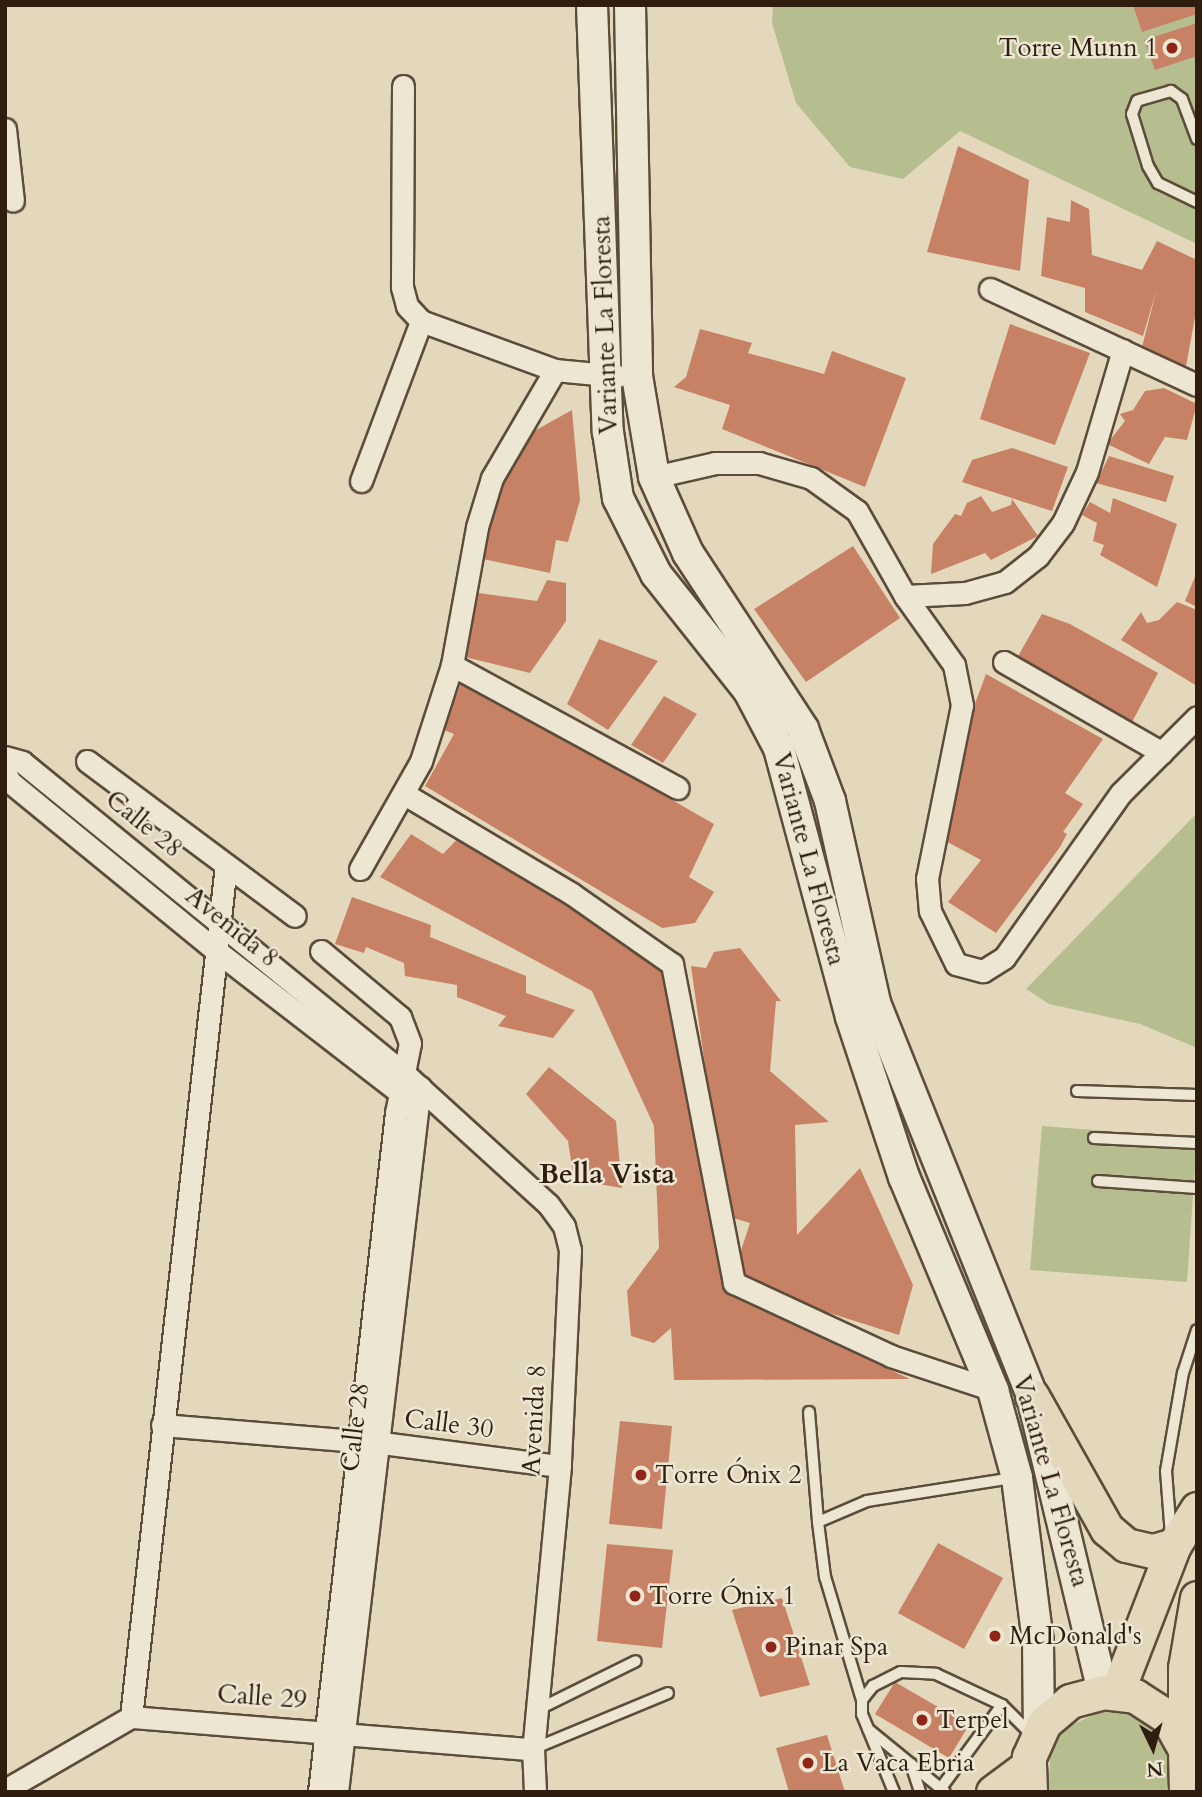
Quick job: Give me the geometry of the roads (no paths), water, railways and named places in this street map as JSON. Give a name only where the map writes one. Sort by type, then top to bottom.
[{"type":"main road","name":"Variante La Floresta","points":[[592,5],[606,375],[618,498],[656,574],[749,691],[779,748],[851,1017],[900,1165],[993,1390],[1017,1478],[1037,1628],[1033,1757]]},
{"type":"main road","name":"Variante La Floresta","points":[[630,5],[637,376],[654,477],[688,554],[803,729],[830,801],[876,1003],[1032,1396],[1110,1692]]},
{"type":"main road","points":[[1032,1396],[1107,1529],[1126,1545],[1153,1551],[1174,1545]]},
{"type":"main road","points":[[1110,1692],[1174,1545],[1197,1509]]},
{"type":"main road","points":[[1189,1789],[1185,1749],[1185,1668],[1197,1598]]},
{"type":"main road","points":[[993,1792],[1033,1757],[1063,1706],[1110,1692],[1160,1710],[1185,1749]]},
{"type":"street","points":[[403,86],[402,287],[407,306],[421,321],[555,370],[637,376]]},
{"type":"street","points":[[5,130],[13,201]]},
{"type":"street","points":[[990,289],[1197,385]]},
{"type":"street","points":[[361,481],[421,321]]},
{"type":"street","points":[[905,596],[965,593],[1006,582],[1038,556],[1063,523],[1087,472],[1123,350]]},
{"type":"street","points":[[360,869],[406,795],[452,665],[477,527],[492,478],[555,370]]},
{"type":"street","points":[[654,477],[715,463],[759,463],[811,478],[858,510],[905,596],[954,664],[962,705],[931,835],[927,878],[930,911],[956,964],[983,971],[1003,958],[1121,793],[1197,717]]},
{"type":"street","points":[[1004,662],[1162,753]]},
{"type":"street","points":[[452,665],[678,788]]},
{"type":"street","points":[[87,761],[295,916]]},
{"type":"street","name":"Calle 28","points":[[9,774],[222,923],[416,1094]]},
{"type":"street","name":"Avenida 8","points":[[9,774],[218,952],[416,1094],[548,1204],[564,1226],[570,1250],[561,1466],[533,1749],[535,1792]]},
{"type":"street","points":[[406,795],[572,894],[672,964],[734,1283],[891,1356],[993,1390]]},
{"type":"street","points":[[5,1790],[131,1717],[162,1425],[222,923],[226,865]]},
{"type":"street","points":[[321,951],[401,1017],[411,1043],[416,1094]]},
{"type":"street","name":"Calle 28","points":[[337,1792],[335,1730],[360,1441],[416,1094]]},
{"type":"street","name":"Calle 28","points":[[319,1792],[335,1730],[382,1443],[416,1094]]},
{"type":"street","name":"Calle 30","points":[[162,1425],[382,1443],[561,1466]]},
{"type":"street","name":"Calle 29","points":[[131,1717],[335,1730],[533,1749]]},
{"type":"lane","points":[[1197,139],[1182,99],[1171,91],[1137,101],[1132,114],[1148,166],[1158,183],[1197,202]]},
{"type":"lane","points":[[1077,1091],[1197,1096]]},
{"type":"lane","points":[[1094,1138],[1197,1143]]},
{"type":"lane","points":[[1098,1181],[1197,1188]]},
{"type":"lane","points":[[1174,1545],[1167,1520],[1166,1471],[1183,1373],[1197,1330]]},
{"type":"lane","points":[[809,1412],[825,1577],[862,1700],[866,1727],[894,1792]]},
{"type":"lane","points":[[818,1522],[867,1500],[1017,1478]]},
{"type":"lane","points":[[537,1710],[636,1661]]},
{"type":"lane","points":[[862,1700],[873,1686],[901,1672],[936,1674],[1002,1705],[1033,1757]]},
{"type":"lane","points":[[533,1749],[668,1693]]},
{"type":"lane","points":[[866,1727],[943,1790],[1002,1705]]},
{"type":"lane","points":[[911,1764],[920,1792]]},
{"type":"place","name":"Torre Munn 1","points":[[1172,48]]},
{"type":"place","name":"Torre Ónix 2","points":[[641,1475]]},
{"type":"place","name":"Torre Ónix 1","points":[[635,1596]]},
{"type":"place","name":"McDonald's","points":[[995,1636]]},
{"type":"place","name":"Pinar Spa","points":[[771,1647]]},
{"type":"place","name":"Terpel","points":[[922,1720]]},
{"type":"place","name":"La Vaca Ebria","points":[[808,1763]]},
{"type":"district","name":"Bella Vista","points":[[607,1174]]}]
